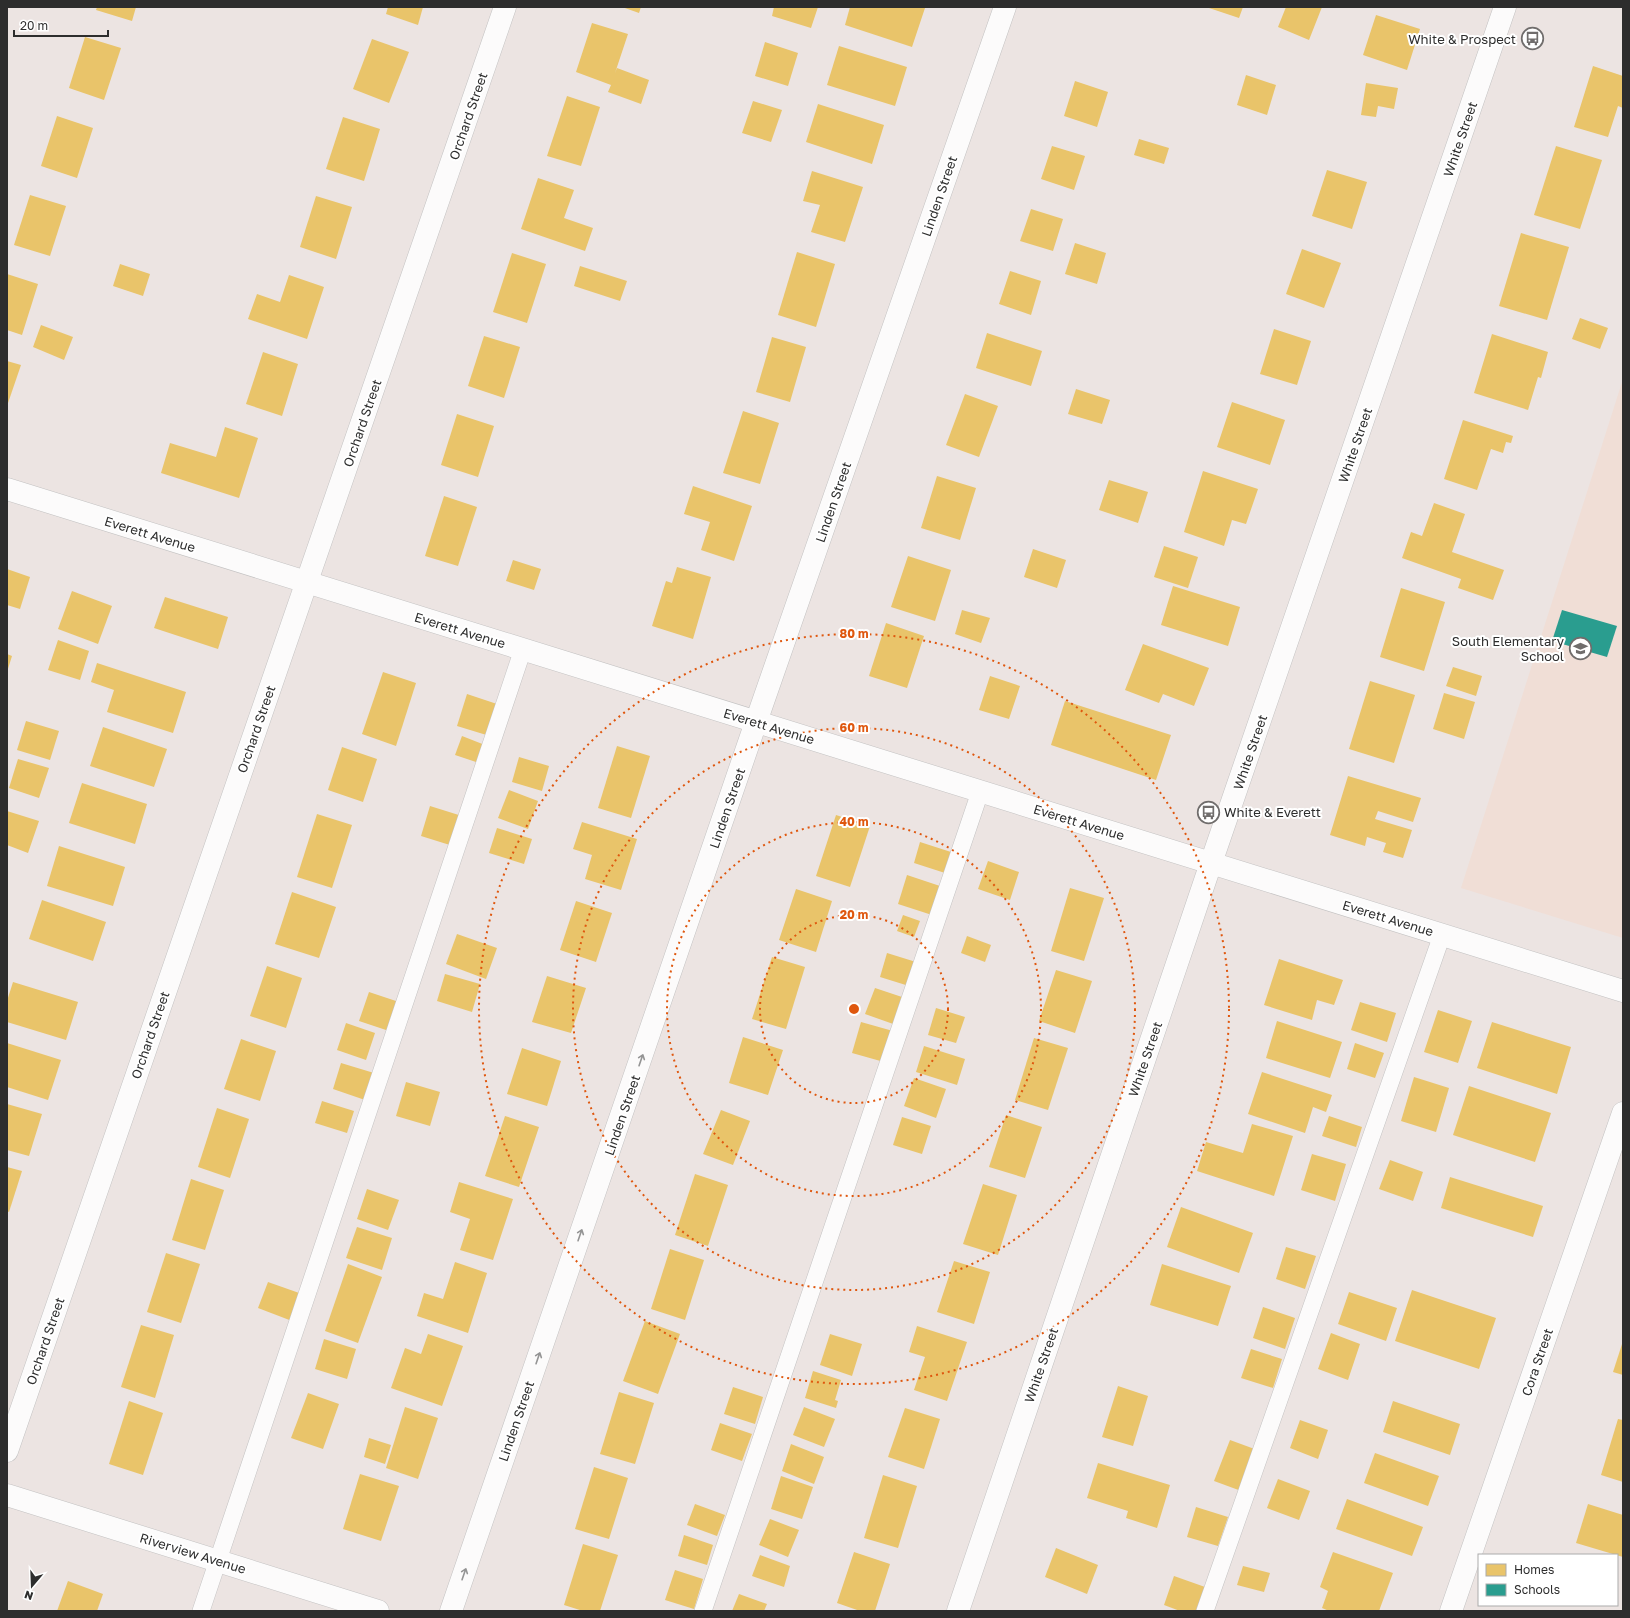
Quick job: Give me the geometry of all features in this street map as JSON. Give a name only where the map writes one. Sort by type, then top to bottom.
[{"type":"street","name":"Orchard Street","points":[[7,1451],[505,7]]},
{"type":"street","name":"Linden Street","points":[[451,1611],[756,722],[1005,7]]},
{"type":"street","name":"White Street","points":[[958,1611],[1211,863],[1505,7]]},
{"type":"street","name":"Everett Avenue","points":[[7,489],[1623,991]]},
{"type":"street","name":"Cora Street","points":[[1451,1611],[1623,1113]]},
{"type":"street","name":"Riverview Avenue","points":[[7,1495],[378,1611]]},
{"type":"lane","points":[[201,1611],[523,649]]},
{"type":"lane","points":[[703,1611],[980,792]]},
{"type":"lane","points":[[1205,1611],[1442,935]]},
{"type":"shaded area","name":"South Elementary School","points":[[1623,379],[1623,938],[1461,888]]},
{"type":"building: Homes","points":[[97,7],[136,7],[132,21],[96,10]]},
{"type":"building: Homes","points":[[388,7],[423,7],[418,25],[386,14]]},
{"type":"building: Homes","points":[[622,7],[641,7],[639,13]]},
{"type":"building: Homes","points":[[774,7],[818,7],[811,28],[772,16]]},
{"type":"building: Homes","points":[[850,7],[925,8],[912,47],[845,25]]},
{"type":"building: Homes","points":[[1206,7],[1243,7],[1239,18]]},
{"type":"building: Homes","points":[[1286,7],[1322,7],[1309,40],[1278,27]]},
{"type":"building: Homes","points":[[1376,15],[1420,29],[1407,70],[1363,55]]},
{"type":"building: Homes","points":[[592,23],[628,34],[615,73],[617,68],[649,80],[641,104],[608,92],[611,85],[576,72]]},
{"type":"building: Homes","points":[[85,37],[121,48],[104,100],[69,88]]},
{"type":"building: Homes","points":[[372,39],[409,52],[389,103],[353,89]]},
{"type":"building: Homes","points":[[765,42],[798,53],[788,86],[755,76]]},
{"type":"building: Homes","points":[[839,46],[907,67],[895,106],[827,85]]},
{"type":"building: Homes","points":[[1593,66],[1623,76],[1623,108],[1618,106],[1608,137],[1574,127]]},
{"type":"building: Homes","points":[[1246,75],[1276,85],[1267,115],[1237,105]]},
{"type":"building: Homes","points":[[1075,81],[1108,92],[1097,127],[1064,116]]},
{"type":"building: Homes","points":[[1366,83],[1398,88],[1394,109],[1378,106],[1376,117],[1361,115]]},
{"type":"building: Homes","points":[[567,96],[600,107],[581,166],[547,156]]},
{"type":"building: Homes","points":[[753,101],[782,110],[771,142],[742,133]]},
{"type":"building: Homes","points":[[818,104],[884,125],[872,164],[806,142]]},
{"type":"building: Homes","points":[[57,116],[93,128],[77,178],[41,166]]},
{"type":"building: Homes","points":[[343,117],[380,129],[364,181],[326,169]]},
{"type":"building: Homes","points":[[1139,139],[1169,148],[1164,164],[1134,155]]},
{"type":"building: Homes","points":[[1052,146],[1085,156],[1074,190],[1041,179]]},
{"type":"building: Homes","points":[[1556,146],[1602,160],[1580,229],[1534,215]]},
{"type":"building: Homes","points":[[1327,170],[1367,182],[1352,229],[1312,216]]},
{"type":"building: Homes","points":[[812,171],[863,187],[845,242],[811,232],[820,205],[803,201]]},
{"type":"building: Homes","points":[[538,178],[574,190],[564,218],[593,228],[585,251],[521,229]]},
{"type":"building: Homes","points":[[30,195],[66,206],[50,256],[14,245]]},
{"type":"building: Homes","points":[[316,196],[352,207],[336,259],[300,247]]},
{"type":"building: Homes","points":[[1031,209],[1063,219],[1053,251],[1020,241]]},
{"type":"building: Homes","points":[[1521,233],[1569,247],[1547,320],[1499,306]]},
{"type":"building: Homes","points":[[1075,243],[1106,253],[1097,284],[1065,274]]},
{"type":"building: Homes","points":[[1302,249],[1341,263],[1324,308],[1286,294]]},
{"type":"building: Homes","points":[[797,252],[835,264],[816,327],[778,315]]},
{"type":"building: Homes","points":[[512,253],[546,264],[527,323],[493,312]]},
{"type":"building: Homes","points":[[120,264],[150,274],[143,296],[113,286]]},
{"type":"building: Homes","points":[[580,266],[627,281],[620,301],[574,286]]},
{"type":"building: Homes","points":[[1010,271],[1041,281],[1031,315],[999,304]]},
{"type":"building: Homes","points":[[7,274],[38,284],[22,335],[7,330]]},
{"type":"building: Homes","points":[[289,275],[324,287],[307,339],[248,319],[257,294],[280,302]]},
{"type":"building: Homes","points":[[1580,318],[1608,328],[1600,349],[1572,339]]},
{"type":"building: Homes","points":[[41,325],[73,337],[64,360],[33,347]]},
{"type":"building: Homes","points":[[1274,329],[1311,341],[1297,385],[1260,374]]},
{"type":"building: Homes","points":[[987,333],[1042,351],[1031,386],[976,368]]},
{"type":"building: Homes","points":[[1492,334],[1548,352],[1541,378],[1538,377],[1528,410],[1474,393]]},
{"type":"building: Homes","points":[[484,336],[520,347],[504,398],[468,386]]},
{"type":"building: Homes","points":[[772,337],[806,347],[790,402],[756,392]]},
{"type":"building: Homes","points":[[263,352],[298,364],[282,416],[246,404]]},
{"type":"building: Homes","points":[[7,361],[21,365],[7,406]]},
{"type":"building: Homes","points":[[1076,389],[1110,400],[1102,424],[1068,414]]},
{"type":"building: Homes","points":[[965,394],[998,406],[979,457],[946,445]]},
{"type":"building: Homes","points":[[1232,402],[1285,420],[1270,465],[1217,447]]},
{"type":"building: Homes","points":[[743,411],[779,423],[760,484],[723,473]]},
{"type":"building: Homes","points":[[457,414],[494,426],[478,477],[441,465]]},
{"type":"building: Homes","points":[[1463,420],[1513,436],[1511,443],[1506,442],[1503,453],[1491,449],[1477,490],[1444,479]]},
{"type":"building: Homes","points":[[225,427],[258,438],[239,498],[161,473],[170,443],[216,457]]},
{"type":"building: Homes","points":[[1203,471],[1258,489],[1246,524],[1232,520],[1224,546],[1184,532]]},
{"type":"building: Homes","points":[[937,476],[976,488],[960,540],[921,528]]},
{"type":"building: Homes","points":[[1109,480],[1148,492],[1138,523],[1099,510]]},
{"type":"building: Homes","points":[[693,486],[752,506],[734,561],[701,550],[710,522],[684,514]]},
{"type":"building: Homes","points":[[444,496],[477,507],[458,566],[425,556]]},
{"type":"building: Homes","points":[[1434,503],[1465,514],[1452,552],[1504,570],[1493,600],[1458,588],[1461,579],[1402,558],[1411,532],[1422,536]]},
{"type":"building: Homes","points":[[1164,546],[1198,557],[1188,588],[1154,577]]},
{"type":"building: Homes","points":[[1033,549],[1066,560],[1057,588],[1024,577]]},
{"type":"building: Homes","points":[[908,556],[951,570],[935,621],[891,607]]},
{"type":"building: Homes","points":[[513,560],[541,569],[534,590],[506,581]]},
{"type":"building: Homes","points":[[677,567],[711,577],[693,639],[652,626],[666,581],[672,583]]},
{"type":"building: Homes","points":[[7,569],[30,577],[20,609],[7,605]]},
{"type":"building: Homes","points":[[1173,586],[1240,607],[1228,646],[1161,625]]},
{"type":"building: Homes","points":[[1401,588],[1445,602],[1424,671],[1380,657]]},
{"type":"building: Homes","points":[[72,591],[112,606],[98,644],[58,629]]},
{"type":"building: Homes","points":[[165,597],[228,617],[218,649],[154,628]]},
{"type":"building: Homes","points":[[962,610],[990,618],[981,643],[955,634]]},
{"type":"building: Homes","points":[[886,623],[924,636],[907,688],[869,676]]},
{"type":"building: Homes","points":[[58,640],[89,651],[80,680],[48,670]]},
{"type":"building: Homes","points":[[1143,644],[1209,668],[1194,706],[1163,694],[1159,703],[1125,690]]},
{"type":"building: Homes","points":[[7,654],[12,656],[7,672]]},
{"type":"building: Homes","points":[[97,663],[186,692],[173,733],[107,712],[114,690],[91,682]]},
{"type":"building: Homes","points":[[1453,667],[1482,676],[1476,696],[1446,686]]},
{"type":"building: Homes","points":[[383,672],[416,683],[396,746],[362,734]]},
{"type":"building: Homes","points":[[990,676],[1020,686],[1009,719],[979,710]]},
{"type":"building: Homes","points":[[1370,681],[1415,695],[1394,763],[1349,749]]},
{"type":"building: Homes","points":[[1444,693],[1475,702],[1464,739],[1433,729]]},
{"type":"building: Homes","points":[[467,694],[503,706],[493,737],[457,726]]},
{"type":"building: Homes","points":[[1065,701],[1171,735],[1156,780],[1051,745]]},
{"type":"building: Homes","points":[[26,721],[59,731],[50,760],[17,750]]},
{"type":"building: Homes","points":[[103,727],[167,749],[154,787],[90,766]]},
{"type":"building: Homes","points":[[462,736],[485,745],[479,763],[455,755]]},
{"type":"building: Homes","points":[[617,746],[650,756],[631,818],[598,808]]},
{"type":"building: Homes","points":[[342,747],[377,759],[363,802],[328,790]]},
{"type":"building: Homes","points":[[519,757],[549,766],[542,791],[512,782]]},
{"type":"building: Homes","points":[[18,759],[49,768],[39,798],[9,788]]},
{"type":"building: Homes","points":[[1348,776],[1421,798],[1413,822],[1378,811],[1375,819],[1412,830],[1403,858],[1383,852],[1386,843],[1367,837],[1365,846],[1330,835]]},
{"type":"building: Homes","points":[[82,783],[147,804],[135,844],[69,823]]},
{"type":"building: Homes","points":[[509,790],[538,801],[528,829],[498,818]]},
{"type":"building: Homes","points":[[430,806],[462,816],[453,846],[421,836]]},
{"type":"building: Homes","points":[[7,811],[39,821],[28,853],[7,845]]},
{"type":"building: Homes","points":[[317,814],[352,825],[332,888],[297,877]]},
{"type":"building: Homes","points":[[836,815],[870,826],[850,887],[816,876]]},
{"type":"building: Homes","points":[[582,822],[637,839],[621,890],[585,879],[592,855],[573,849]]},
{"type":"building: Homes","points":[[497,828],[532,839],[524,864],[489,853]]},
{"type":"building: Homes","points":[[920,842],[951,852],[945,873],[914,863]]},
{"type":"building: Homes","points":[[59,846],[125,867],[113,906],[47,886]]},
{"type":"building: Homes","points":[[988,861],[1019,872],[1010,900],[978,889]]},
{"type":"building: Homes","points":[[907,875],[940,886],[932,915],[898,904]]},
{"type":"building: Homes","points":[[1070,888],[1104,898],[1084,961],[1051,951]]},
{"type":"building: Homes","points":[[796,889],[832,901],[816,952],[779,940]]},
{"type":"building: Homes","points":[[292,892],[336,907],[319,958],[275,944]]},
{"type":"building: Homes","points":[[42,900],[106,922],[93,961],[29,939]]},
{"type":"building: Homes","points":[[576,901],[612,913],[596,962],[560,950]]},
{"type":"building: Homes","points":[[903,915],[920,921],[914,937],[897,931]]},
{"type":"building: Homes","points":[[457,934],[497,948],[486,979],[446,964]]},
{"type":"building: Homes","points":[[967,936],[991,945],[985,962],[961,953]]},
{"type":"building: Homes","points":[[887,953],[916,962],[909,986],[880,977]]},
{"type":"building: Homes","points":[[772,957],[805,967],[786,1029],[752,1019]]},
{"type":"building: Homes","points":[[1279,959],[1343,980],[1334,1005],[1317,1000],[1312,1020],[1264,1005]]},
{"type":"building: Homes","points":[[267,966],[302,978],[286,1028],[250,1016]]},
{"type":"building: Homes","points":[[1056,970],[1092,981],[1075,1033],[1039,1021]]},
{"type":"building: Homes","points":[[445,974],[480,984],[472,1012],[437,1001]]},
{"type":"building: Homes","points":[[547,976],[586,988],[571,1033],[532,1022]]},
{"type":"building: Homes","points":[[13,982],[78,1002],[66,1040],[7,1022],[7,1001]]},
{"type":"building: Homes","points":[[875,988],[905,998],[896,1025],[865,1014]]},
{"type":"building: Homes","points":[[369,992],[399,1002],[389,1031],[359,1021]]},
{"type":"building: Homes","points":[[1360,1002],[1396,1013],[1387,1042],[1351,1030]]},
{"type":"building: Homes","points":[[936,1008],[965,1017],[956,1043],[928,1035]]},
{"type":"building: Homes","points":[[1438,1010],[1472,1021],[1458,1063],[1424,1052]]},
{"type":"building: Homes","points":[[1277,1021],[1342,1042],[1330,1078],[1266,1058]]},
{"type":"building: Homes","points":[[861,1022],[893,1031],[884,1062],[852,1053]]},
{"type":"building: Homes","points":[[1492,1022],[1571,1047],[1557,1094],[1477,1068]]},
{"type":"building: Homes","points":[[346,1023],[375,1033],[366,1060],[337,1050]]},
{"type":"building: Homes","points":[[743,1037],[783,1050],[768,1095],[729,1083]]},
{"type":"building: Homes","points":[[1034,1038],[1068,1048],[1048,1110],[1015,1100]]},
{"type":"building: Homes","points":[[241,1039],[276,1051],[260,1101],[224,1089]]},
{"type":"building: Homes","points":[[7,1043],[61,1060],[48,1100],[7,1087]]},
{"type":"building: Homes","points":[[1355,1043],[1384,1053],[1375,1078],[1347,1069]]},
{"type":"building: Homes","points":[[924,1046],[965,1059],[957,1085],[916,1072]]},
{"type":"building: Homes","points":[[522,1048],[561,1061],[547,1106],[507,1094]]},
{"type":"building: Homes","points":[[341,1063],[374,1073],[365,1100],[333,1089]]},
{"type":"building: Homes","points":[[1262,1072],[1332,1095],[1326,1112],[1313,1107],[1305,1133],[1248,1114]]},
{"type":"building: Homes","points":[[1414,1077],[1449,1088],[1436,1132],[1401,1121]]},
{"type":"building: Homes","points":[[914,1078],[946,1089],[936,1118],[904,1106]]},
{"type":"building: Homes","points":[[406,1082],[440,1092],[430,1126],[396,1116]]},
{"type":"building: Homes","points":[[1469,1086],[1551,1113],[1535,1162],[1453,1135]]},
{"type":"building: Homes","points":[[322,1101],[354,1111],[347,1133],[315,1123]]},
{"type":"building: Homes","points":[[7,1104],[42,1114],[29,1156],[7,1150]]},
{"type":"building: Homes","points":[[217,1108],[249,1119],[230,1178],[198,1167]]},
{"type":"building: Homes","points":[[721,1110],[750,1121],[733,1165],[703,1154]]},
{"type":"building: Homes","points":[[1006,1115],[1042,1127],[1025,1178],[989,1167]]},
{"type":"building: Homes","points":[[505,1116],[539,1127],[519,1187],[485,1176]]},
{"type":"building: Homes","points":[[1329,1116],[1362,1127],[1356,1147],[1322,1136]]},
{"type":"building: Homes","points":[[902,1117],[931,1126],[922,1154],[893,1145]]},
{"type":"building: Homes","points":[[1252,1124],[1293,1136],[1274,1196],[1197,1171],[1206,1142],[1243,1153]]},
{"type":"building: Homes","points":[[1312,1154],[1346,1164],[1335,1201],[1301,1190]]},
{"type":"building: Homes","points":[[1390,1160],[1423,1172],[1413,1201],[1379,1189]]},
{"type":"building: Homes","points":[[7,1167],[22,1171],[9,1212],[7,1211]]},
{"type":"building: Homes","points":[[695,1174],[728,1185],[708,1246],[675,1235]]},
{"type":"building: Homes","points":[[1450,1177],[1543,1206],[1533,1237],[1441,1208]]},
{"type":"building: Homes","points":[[191,1179],[224,1190],[205,1250],[172,1240]]},
{"type":"building: Homes","points":[[459,1182],[513,1199],[493,1260],[460,1250],[470,1219],[450,1212]]},
{"type":"building: Homes","points":[[983,1184],[1017,1195],[998,1255],[963,1244]]},
{"type":"building: Homes","points":[[367,1189],[399,1200],[388,1230],[357,1219]]},
{"type":"building: Homes","points":[[1181,1207],[1253,1233],[1239,1273],[1167,1247]]},
{"type":"building: Homes","points":[[357,1227],[392,1238],[382,1270],[346,1258]]},
{"type":"building: Homes","points":[[1286,1247],[1316,1256],[1305,1289],[1276,1279]]},
{"type":"building: Homes","points":[[670,1249],[704,1260],[685,1320],[651,1309]]},
{"type":"building: Homes","points":[[166,1253],[200,1264],[181,1323],[147,1312]]},
{"type":"building: Homes","points":[[954,1261],[990,1272],[974,1324],[937,1312]]},
{"type":"building: Homes","points":[[455,1262],[487,1273],[468,1333],[417,1316],[424,1293],[443,1299]]},
{"type":"building: Homes","points":[[348,1264],[382,1277],[358,1343],[325,1331]]},
{"type":"building: Homes","points":[[1162,1264],[1231,1286],[1218,1326],[1150,1305]]},
{"type":"building: Homes","points":[[268,1282],[302,1294],[292,1321],[258,1308]]},
{"type":"building: Homes","points":[[1412,1290],[1496,1318],[1479,1369],[1395,1341]]},
{"type":"building: Homes","points":[[1349,1292],[1397,1308],[1386,1341],[1338,1324]]},
{"type":"building: Homes","points":[[1263,1307],[1295,1318],[1285,1349],[1253,1338]]},
{"type":"building: Homes","points":[[645,1321],[680,1334],[658,1394],[623,1381]]},
{"type":"building: Homes","points":[[141,1325],[174,1335],[155,1398],[121,1387]]},
{"type":"building: Homes","points":[[917,1326],[967,1342],[947,1401],[914,1390],[925,1357],[909,1352]]},
{"type":"building: Homes","points":[[1331,1333],[1360,1344],[1348,1380],[1318,1369]]},
{"type":"building: Homes","points":[[428,1334],[463,1346],[442,1406],[391,1388],[405,1348],[421,1354]]},
{"type":"building: Homes","points":[[830,1334],[862,1344],[852,1376],[820,1365]]},
{"type":"building: Homes","points":[[324,1339],[356,1349],[347,1379],[315,1369]]},
{"type":"building: Homes","points":[[1623,1341],[1623,1375],[1613,1372]]},
{"type":"building: Homes","points":[[1251,1349],[1282,1359],[1273,1388],[1241,1378]]},
{"type":"building: Homes","points":[[813,1371],[841,1380],[835,1400],[838,1401],[836,1408],[805,1398]]},
{"type":"building: Homes","points":[[1118,1386],[1148,1396],[1133,1446],[1102,1437]]},
{"type":"building: Homes","points":[[733,1387],[763,1397],[755,1424],[724,1414]]},
{"type":"building: Homes","points":[[619,1392],[654,1403],[635,1464],[600,1454]]},
{"type":"building: Homes","points":[[308,1393],[339,1404],[323,1449],[291,1438]]},
{"type":"building: Homes","points":[[129,1401],[163,1413],[143,1475],[109,1464]]},
{"type":"building: Homes","points":[[1393,1401],[1460,1424],[1450,1455],[1383,1432]]},
{"type":"building: Homes","points":[[405,1407],[438,1418],[418,1479],[386,1468]]},
{"type":"building: Homes","points":[[804,1407],[835,1419],[824,1447],[793,1435]]},
{"type":"building: Homes","points":[[905,1408],[940,1419],[924,1469],[888,1457]]},
{"type":"building: Homes","points":[[1618,1419],[1623,1420],[1623,1482],[1601,1475]]},
{"type":"building: Homes","points":[[1300,1420],[1328,1430],[1318,1459],[1290,1448]]},
{"type":"building: Homes","points":[[720,1423],[752,1434],[742,1461],[711,1450]]},
{"type":"building: Homes","points":[[369,1438],[391,1445],[385,1464],[364,1457]]},
{"type":"building: Homes","points":[[1230,1440],[1260,1451],[1244,1492],[1214,1481]]},
{"type":"building: Homes","points":[[791,1444],[824,1457],[814,1484],[782,1471]]},
{"type":"building: Homes","points":[[1375,1453],[1439,1476],[1428,1506],[1364,1483]]},
{"type":"building: Homes","points":[[1098,1463],[1170,1485],[1157,1528],[1126,1518],[1128,1511],[1087,1498]]},
{"type":"building: Homes","points":[[594,1467],[628,1478],[609,1539],[575,1529]]},
{"type":"building: Homes","points":[[360,1474],[399,1486],[381,1541],[343,1529]]},
{"type":"building: Homes","points":[[883,1475],[917,1486],[898,1548],[864,1538]]},
{"type":"building: Homes","points":[[781,1476],[813,1487],[802,1519],[771,1509]]},
{"type":"building: Homes","points":[[1278,1479],[1310,1491],[1299,1520],[1267,1508]]},
{"type":"building: Homes","points":[[1347,1499],[1423,1527],[1412,1556],[1336,1529]]},
{"type":"building: Homes","points":[[695,1504],[725,1515],[717,1536],[687,1525]]},
{"type":"building: Homes","points":[[1588,1504],[1623,1515],[1623,1557],[1618,1556],[1618,1554],[1613,1554],[1576,1543]]},
{"type":"building: Homes","points":[[1196,1507],[1228,1517],[1218,1546],[1187,1537]]},
{"type":"building: Homes","points":[[770,1519],[799,1530],[788,1557],[759,1545]]},
{"type":"building: Homes","points":[[684,1535],[713,1545],[707,1565],[678,1556]]},
{"type":"building: Homes","points":[[583,1544],[618,1555],[600,1611],[583,1611],[564,1605]]},
{"type":"building: Homes","points":[[1056,1548],[1098,1565],[1087,1594],[1045,1577]]},
{"type":"building: Homes","points":[[854,1552],[890,1564],[875,1611],[860,1611],[837,1603]]},
{"type":"building: Homes","points":[[1333,1552],[1393,1573],[1379,1611],[1329,1611],[1322,1608],[1328,1591],[1320,1587]]},
{"type":"building: Homes","points":[[760,1555],[790,1566],[784,1587],[752,1576]]},
{"type":"building: Homes","points":[[1243,1566],[1270,1573],[1264,1592],[1237,1585]]},
{"type":"building: Homes","points":[[675,1570],[703,1579],[694,1609],[665,1600]]},
{"type":"building: Homes","points":[[1174,1576],[1205,1587],[1196,1611],[1180,1611],[1164,1605]]},
{"type":"building: Homes","points":[[68,1581],[103,1594],[97,1611],[57,1611]]},
{"type":"building: Homes","points":[[739,1594],[767,1604],[764,1611],[732,1611]]},
{"type":"building: Schools","points":[[1562,610],[1617,626],[1607,657],[1552,641]]},
{"type":"place","name":"White & Prospect","points":[[1532,39]]},
{"type":"place","name":"South Elementary School","points":[[1580,648]]},
{"type":"place","name":"White & Everett","points":[[1209,812]]}]
